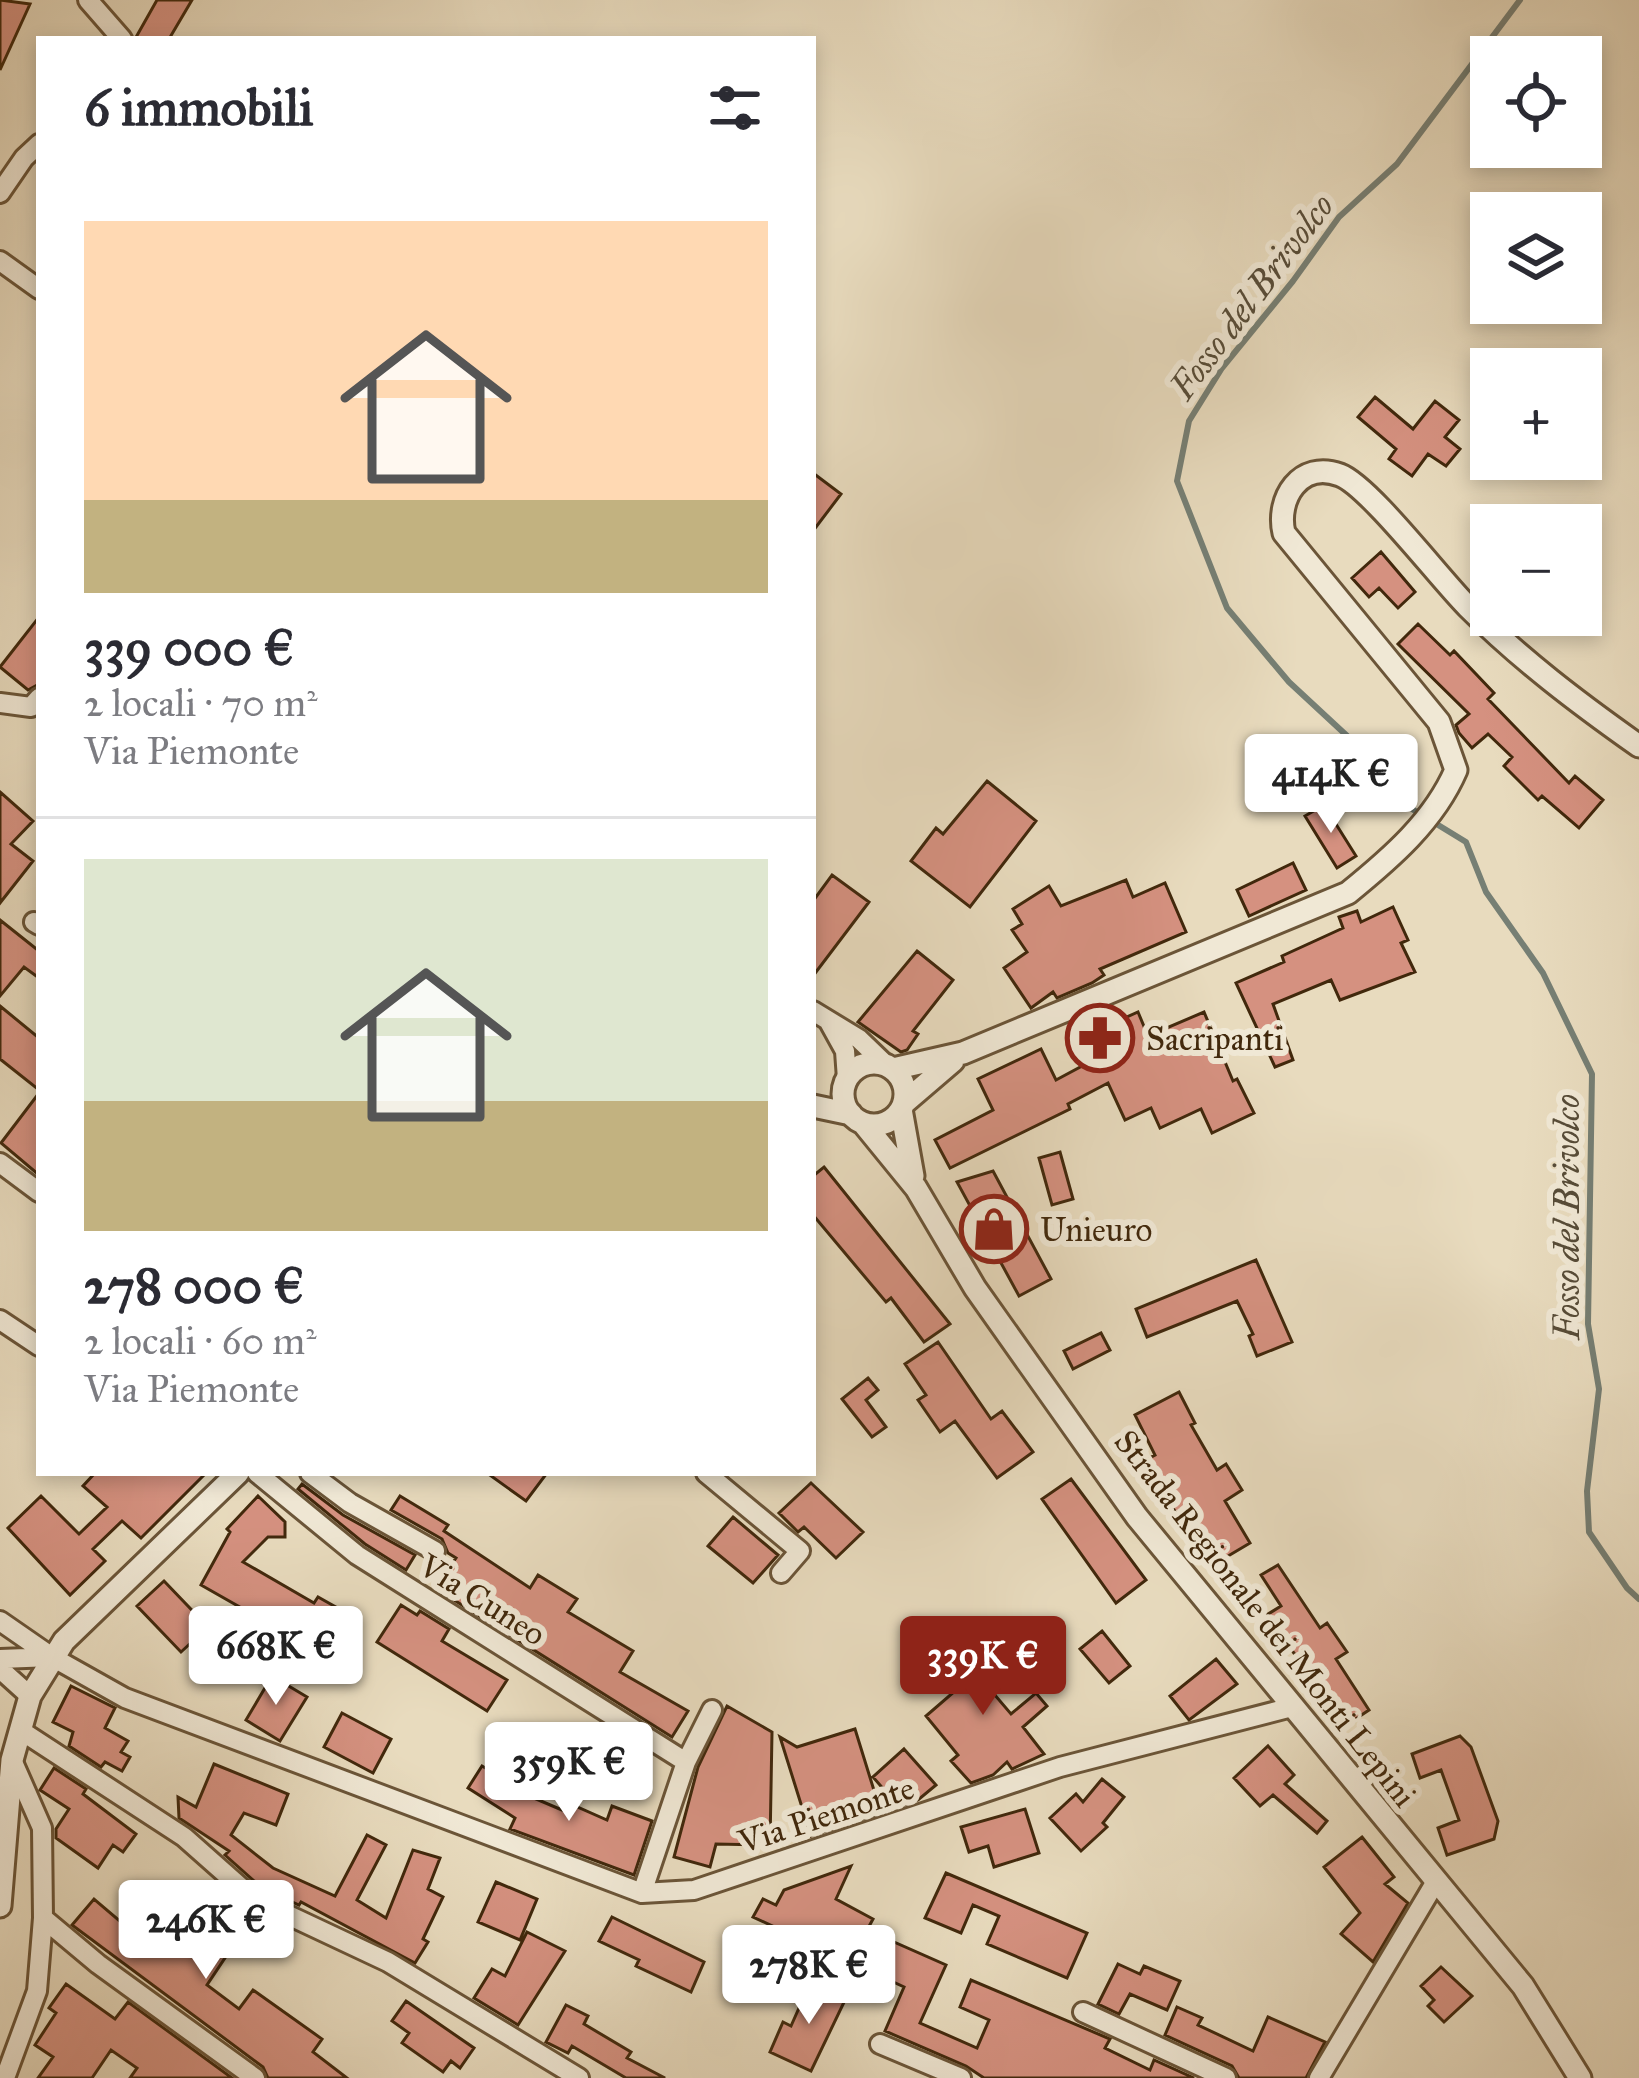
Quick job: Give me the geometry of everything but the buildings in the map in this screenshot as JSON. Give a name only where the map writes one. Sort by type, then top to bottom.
[{"type":"street","points":[[88,0],[119,36]]},
{"type":"street","points":[[0,193],[36,148]]},
{"type":"street","points":[[0,261],[36,287]]},
{"type":"street","points":[[816,1094],[846,1081],[859,1066],[889,1067],[963,1052],[1348,892],[1399,851],[1447,791],[1456,770],[1438,722],[1284,533],[1285,498],[1294,483],[1309,475],[1334,473],[1358,486],[1485,623],[1556,688],[1639,746]]},
{"type":"street","points":[[0,703],[31,707],[36,701]]},
{"type":"street","points":[[819,1015],[859,1039],[903,1082],[903,1106]]},
{"type":"street","points":[[819,1015],[842,1042],[844,1100],[857,1118]]},
{"type":"street","points":[[816,1107],[880,1124],[963,1052]]},
{"type":"street","name":"Strada Regionale dei Monti Lepini","points":[[903,1106],[916,1188]]},
{"type":"street","name":"Strada Regionale dei Monti Lepini","points":[[857,1118],[916,1188],[975,1288],[1137,1517],[1523,1986],[1580,2078]]},
{"type":"street","points":[[0,1163],[36,1190]]},
{"type":"street","points":[[0,1320],[36,1344]]},
{"type":"street","points":[[0,1906],[6,1766],[30,1696],[52,1657],[231,1476]]},
{"type":"street","name":"Via Cuneo","points":[[261,1476],[357,1555],[686,1762]]},
{"type":"street","points":[[314,1476],[350,1503],[435,1551]]},
{"type":"street","points":[[710,1476],[800,1551],[781,1573]]},
{"type":"street","name":"Via Piemonte","points":[[0,1621],[125,1699],[610,1884],[642,1892],[694,1890],[1060,1767],[1292,1707]]},
{"type":"street","points":[[0,1659],[52,1657]]},
{"type":"street","points":[[0,1669],[30,1696]]},
{"type":"street","points":[[0,1693],[30,1696]]},
{"type":"street","points":[[642,1892],[686,1762],[712,1710]]},
{"type":"street","points":[[20,1730],[184,1837],[254,1899],[388,1962],[579,2078]]},
{"type":"street","points":[[5,2078],[37,1991],[43,1918],[42,1828],[6,1766]]},
{"type":"street","points":[[1319,2078],[1435,1883]]},
{"type":"street","points":[[43,1918],[255,2078]]},
{"type":"street","points":[[1083,2012],[1226,2078]]},
{"type":"street","points":[[880,2044],[961,2078]]},
{"type":"waterway","name":"Fosso del Brivolco","points":[[1520,0],[1397,164],[1339,217],[1222,368],[1189,421],[1177,481],[1227,608],[1289,682],[1372,759],[1412,809],[1466,842],[1486,892],[1543,973],[1592,1074],[1588,1324],[1599,1389],[1587,1491],[1589,1532],[1639,1599]]},
{"type":"place","name":"Sacripanti","points":[[1100,1038]]},
{"type":"place","name":"Unieuro","points":[[994,1229]]}]
